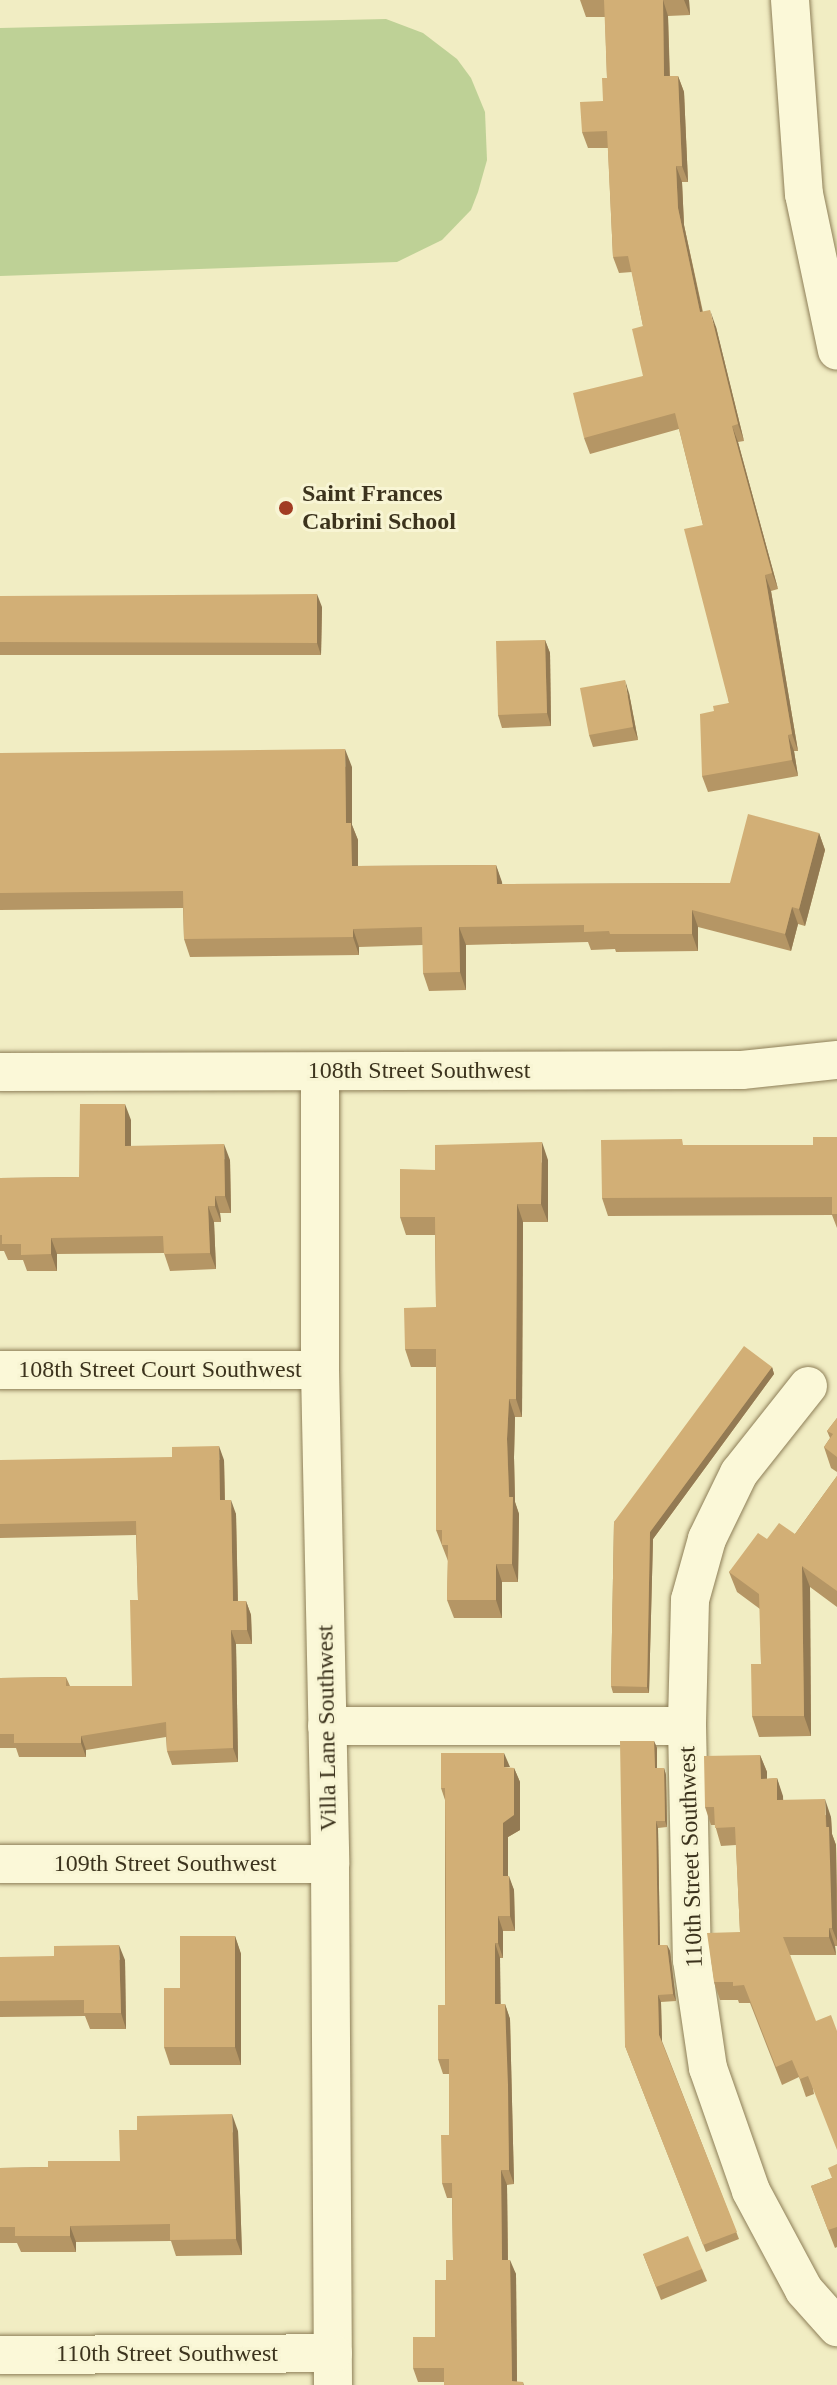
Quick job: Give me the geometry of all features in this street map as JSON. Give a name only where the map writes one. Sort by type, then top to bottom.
[{"type":"street","points":[[790,0],[804,194],[837,351]]},
{"type":"street","name":"108th Street Southwest","points":[[0,1072],[742,1070],[837,1060]]},
{"type":"street","name":"Villa Lane Southwest","points":[[320,1072],[320,1370],[330,1864],[333,2369]]},
{"type":"street","name":"108th Street Court Southwest","points":[[0,1370],[320,1370]]},
{"type":"street","name":"110th Street Southwest","points":[[808,1386],[739,1473],[707,1539],[690,1600],[687,1726],[692,1960],[708,2068],[727,2130],[774,2239],[804,2290],[837,2327]]},
{"type":"street","points":[[327,1726],[687,1726]]},
{"type":"street","name":"109th Street Southwest","points":[[0,1864],[330,1864]]},
{"type":"street","name":"110th Street Southwest","points":[[0,2355],[333,2369]]},
{"type":"green space","points":[[386,19],[423,33],[457,59],[471,78],[485,112],[487,160],[478,192],[471,210],[442,240],[397,262],[0,276],[0,28]]},
{"type":"building","points":[[604,0],[663,0],[664,76],[678,76],[682,166],[676,166],[678,208],[700,312],[710,310],[738,424],[732,426],[772,573],[765,575],[792,734],[788,735],[792,760],[702,776],[700,714],[714,711],[713,706],[729,703],[684,529],[703,525],[675,413],[584,438],[573,393],[643,376],[632,329],[643,326],[628,256],[613,257],[607,131],[582,132],[580,102],[603,101],[602,78],[607,78]]},
{"type":"building","points":[[317,594],[317,643],[0,642],[0,596]]},
{"type":"building","points":[[545,640],[547,713],[498,715],[496,641]]},
{"type":"building","points":[[625,680],[633,727],[589,735],[580,688]]},
{"type":"building","points":[[345,749],[346,823],[351,823],[352,866],[496,865],[497,884],[730,883],[748,814],[819,833],[799,909],[792,907],[785,934],[692,910],[692,934],[584,932],[584,925],[459,927],[460,972],[423,973],[422,927],[353,929],[353,937],[184,939],[183,891],[0,893],[0,753]]},
{"type":"building","points":[[80,1104],[125,1104],[125,1146],[224,1144],[225,1196],[215,1196],[215,1206],[208,1206],[210,1253],[164,1254],[163,1236],[51,1238],[51,1254],[21,1255],[21,1244],[2,1244],[0,1178],[79,1177]]},
{"type":"building","points":[[813,1137],[837,1137],[837,1214],[832,1214],[832,1197],[602,1198],[601,1140],[682,1139],[683,1145],[813,1145]]},
{"type":"building","points":[[542,1142],[541,1204],[517,1204],[516,1399],[509,1399],[507,1439],[509,1497],[513,1497],[512,1564],[496,1564],[496,1600],[447,1600],[448,1545],[442,1545],[442,1530],[436,1530],[436,1349],[405,1349],[404,1308],[436,1307],[435,1217],[400,1217],[400,1169],[435,1170],[435,1145]]},
{"type":"building","points":[[744,1346],[772,1367],[650,1532],[647,1687],[611,1686],[614,1522]]},
{"type":"building","points":[[837,1418],[837,1457],[824,1447],[833,1434],[827,1431]]},
{"type":"building","points":[[219,1446],[220,1500],[231,1500],[233,1601],[246,1601],[247,1630],[231,1630],[233,1748],[167,1751],[166,1722],[81,1736],[81,1743],[14,1743],[14,1734],[0,1734],[0,1678],[66,1677],[66,1686],[132,1686],[130,1600],[138,1600],[136,1521],[0,1524],[0,1460],[172,1457],[172,1447]]},
{"type":"building","points":[[837,1476],[837,1591],[802,1566],[804,1716],[752,1716],[751,1664],[761,1664],[759,1594],[729,1572],[758,1533],[767,1539],[779,1523],[795,1534]]},
{"type":"building","points":[[620,1741],[654,1741],[655,1768],[664,1768],[665,1821],[656,1821],[658,1945],[667,1945],[673,1994],[658,1995],[659,2035],[737,2232],[703,2245],[625,2046]]},
{"type":"building","points":[[441,1753],[504,1753],[504,1767],[514,1768],[514,1815],[503,1823],[503,1876],[509,1876],[510,1916],[498,1916],[495,2004],[505,2004],[508,2085],[509,2170],[501,2170],[502,2260],[510,2260],[512,2381],[523,2382],[523,2385],[444,2385],[444,2368],[413,2368],[413,2337],[435,2337],[435,2280],[446,2280],[446,2260],[453,2260],[452,2183],[442,2183],[441,2135],[449,2135],[449,2059],[438,2059],[438,2005],[445,2005],[445,1788],[441,1788]]},
{"type":"building","points":[[760,1755],[761,1779],[777,1778],[777,1800],[825,1799],[826,1827],[829,1827],[832,1928],[829,1928],[829,1937],[783,1937],[816,2021],[831,2015],[837,2031],[837,2150],[808,2076],[800,2079],[792,2060],[776,2067],[744,1985],[714,1982],[707,1933],[740,1932],[735,1827],[715,1828],[714,1807],[705,1807],[704,1756]]},
{"type":"building","points":[[180,1936],[235,1936],[235,2047],[164,2047],[164,1988],[180,1988]]},
{"type":"building","points":[[119,1945],[121,2013],[84,2013],[84,2000],[0,2001],[0,1957],[54,1956],[54,1946]]},
{"type":"building","points":[[232,2114],[236,2239],[170,2240],[170,2224],[70,2226],[70,2236],[15,2236],[15,2227],[0,2227],[0,2168],[48,2167],[48,2161],[120,2161],[119,2130],[137,2130],[137,2116]]},
{"type":"building","points":[[837,2164],[837,2227],[828,2230],[811,2186],[832,2178],[828,2168]]},
{"type":"building","points":[[688,2236],[702,2269],[656,2287],[643,2254]]},
{"type":"place","name":"Saint Frances Cabrini School","points":[[286,508]]}]
